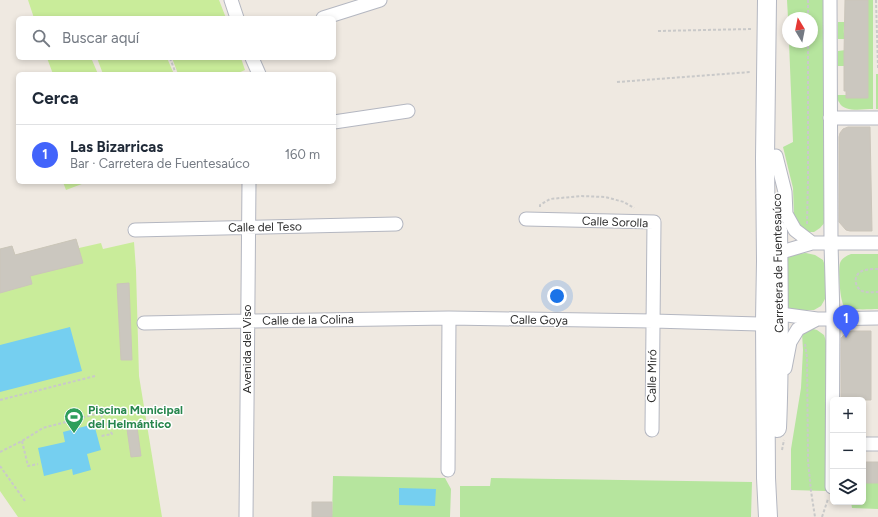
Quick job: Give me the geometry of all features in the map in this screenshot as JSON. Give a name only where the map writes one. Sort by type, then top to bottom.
[{"type":"main road","name":"Carretera de Fuentesaúco","points":[[767,4],[765,202],[772,257]]},
{"type":"main road","name":"Carretera de Fuentesaúco","points":[[767,4],[776,156],[772,257]]},
{"type":"main road","points":[[772,257],[772,318]]},
{"type":"main road","name":"Carretera de Fuentesaúco","points":[[772,318],[779,360],[772,517]]},
{"type":"main road","name":"Carretera de Fuentesaúco","points":[[768,517],[766,478],[772,318]]},
{"type":"street","points":[[230,0],[236,16]]},
{"type":"street","points":[[329,16],[380,0]]},
{"type":"street","points":[[830,0],[833,433]]},
{"type":"street","points":[[253,60],[258,72]]},
{"type":"street","points":[[336,122],[408,111]]},
{"type":"street","points":[[830,118],[878,118]]},
{"type":"street","points":[[776,156],[785,192],[786,214],[794,230],[809,241]]},
{"type":"street","name":"Avenida del Viso","points":[[246,517],[249,184]]},
{"type":"street","name":"Calle Sorolla","points":[[532,220],[654,222],[653,321]]},
{"type":"street","name":"Calle del Teso","points":[[135,230],[396,224]]},
{"type":"street","points":[[772,257],[809,241],[831,243],[878,243]]},
{"type":"street","points":[[448,318],[448,470]]},
{"type":"street","name":"Calle Goya","points":[[448,318],[759,324],[772,318],[817,319]]},
{"type":"street","name":"Calle de la Colina","points":[[144,323],[448,318]]},
{"type":"street","points":[[778,402],[790,342],[798,329],[817,319],[878,318]]},
{"type":"street","name":"Calle Miró","points":[[652,430],[653,321]]},
{"type":"street","points":[[866,444],[878,444]]},
{"type":"path","points":[[808,0],[808,12]]},
{"type":"path","points":[[876,0],[878,68]]},
{"type":"path","points":[[658,31],[752,28],[767,31]]},
{"type":"path","points":[[808,48],[809,241]]},
{"type":"path","points":[[171,60],[175,72]]},
{"type":"path","points":[[617,82],[766,71]]},
{"type":"path","points":[[532,220],[540,206],[550,199],[581,196],[604,197],[624,202],[638,211],[644,222]]},
{"type":"path","points":[[878,269],[863,270],[856,276],[855,281],[858,288],[863,291],[878,292]]},
{"type":"path","points":[[802,327],[807,357],[808,461],[815,517]]},
{"type":"path","points":[[0,400],[95,376]]},
{"type":"path","points":[[0,452],[22,442],[43,428],[100,413],[112,434],[101,436]]},
{"type":"path","points":[[22,442],[28,466],[38,464]]},
{"type":"path","points":[[0,466],[25,501]]},
{"type":"path","points":[[822,517],[830,493]]},
{"type":"green space","points":[[28,0],[219,0],[225,16],[33,16]]},
{"type":"green space","points":[[787,0],[824,0],[826,221],[814,232],[807,232],[801,228],[794,215],[793,188],[783,147],[793,142],[789,48],[818,48],[818,12],[788,12]]},
{"type":"green space","points":[[868,0],[873,0],[873,109],[849,109],[841,105],[838,101],[837,95],[846,95],[846,98],[868,98]]},
{"type":"green space","points":[[838,22],[846,22],[844,25],[844,35],[846,39],[838,39]]},
{"type":"green space","points":[[846,50],[846,53],[844,53],[844,64],[846,66],[838,66],[838,51]]},
{"type":"green space","points":[[48,60],[92,60],[97,72],[52,72]]},
{"type":"green space","points":[[98,60],[168,60],[173,72],[102,72]]},
{"type":"green space","points":[[173,60],[242,60],[245,70],[240,72],[177,72]]},
{"type":"green space","points":[[876,74],[878,74],[878,109],[876,109]]},
{"type":"green space","points":[[64,184],[82,184],[66,190]]},
{"type":"green space","name":"Piscina Municipal del Helmántico","points":[[76,239],[79,248],[101,243],[103,249],[134,242],[139,376],[162,517],[18,517],[0,491],[0,249],[12,246],[15,255]]},
{"type":"green space","points":[[806,253],[815,255],[823,260],[825,266],[825,299],[821,306],[814,310],[788,310],[786,255]]},
{"type":"green space","points":[[851,254],[878,254],[878,309],[855,309],[844,306],[840,292],[839,267],[842,260]]},
{"type":"green space","points":[[813,329],[824,335],[826,341],[826,491],[791,490],[791,449],[801,388],[803,350],[802,333]]},
{"type":"green space","points":[[333,476],[445,478],[451,489],[450,517],[332,517]]},
{"type":"green space","points":[[491,478],[752,482],[751,517],[460,517],[460,486],[490,486]]},
{"type":"green space","points":[[866,483],[878,483],[878,509],[852,508],[852,505],[866,505]]},
{"type":"water","points":[[70,327],[82,371],[0,392],[0,345]]},
{"type":"water","points":[[94,424],[101,450],[87,454],[91,470],[73,475],[72,469],[44,476],[38,448],[65,442],[63,432]]},
{"type":"water","points":[[399,488],[436,489],[435,506],[399,505]]},
{"type":"building","points":[[845,0],[868,0],[868,98],[846,98],[846,91],[844,91]]},
{"type":"building","points":[[848,127],[870,127],[872,231],[846,230],[839,222],[839,137],[843,129]]},
{"type":"building","points":[[76,239],[83,263],[30,276],[32,284],[0,293],[0,249],[12,246],[15,255]]},
{"type":"building","points":[[129,283],[132,360],[121,360],[117,284]]},
{"type":"building","points":[[871,331],[871,400],[866,400],[866,397],[841,397],[841,338],[849,332]]},
{"type":"building","points":[[137,427],[141,456],[131,457],[127,429]]},
{"type":"building","points":[[866,462],[878,462],[878,483],[866,483]]},
{"type":"building","points":[[312,502],[332,502],[332,517],[312,517]]},
{"type":"place","name":"Las Bizarricas","points":[[846,338]]},
{"type":"place","name":"Piscina Municipal del Helmántico","points":[[74,434]]}]
